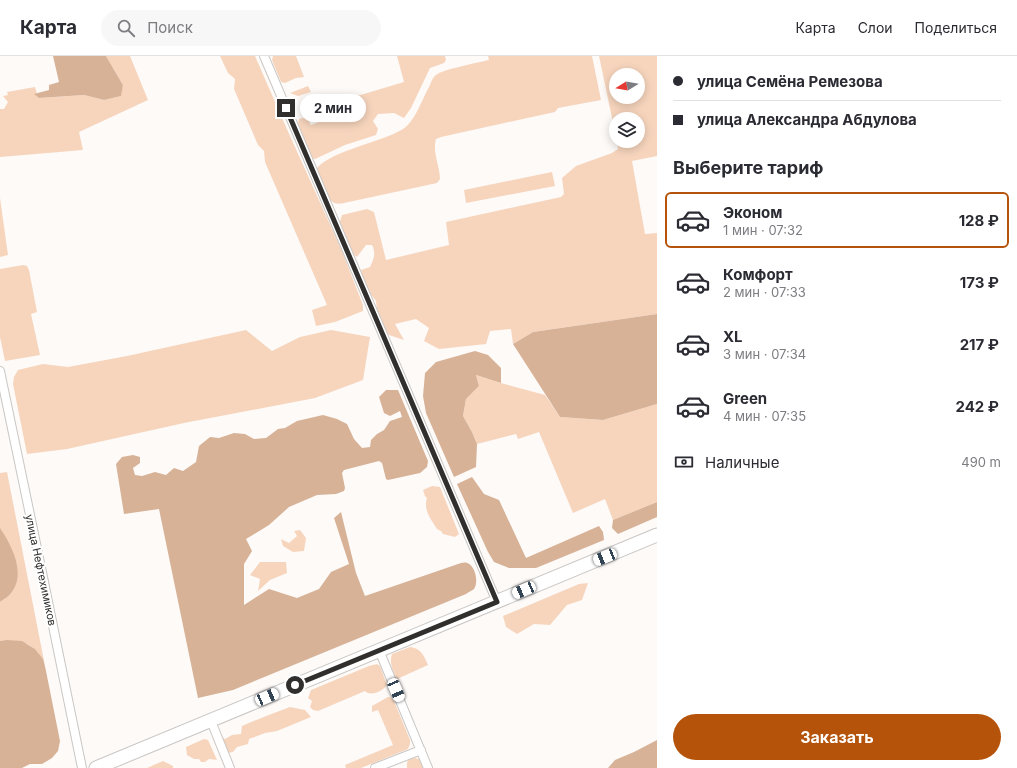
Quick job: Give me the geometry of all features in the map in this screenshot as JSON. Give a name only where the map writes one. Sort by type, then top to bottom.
[{"type":"main road","points":[[96,768],[657,535]]},
{"type":"street","points":[[264,56],[497,602]]},
{"type":"street","name":"улица Нефтехимиков","points":[[0,371],[44,577],[82,768]]},
{"type":"street","points":[[379,650],[428,768]]},
{"type":"street","points":[[211,721],[230,768]]},
{"type":"street","points":[[375,768],[421,750]]},
{"type":"shaded area","points":[[53,56],[106,56],[123,85],[121,96],[104,100],[84,95],[39,98],[34,94],[49,90],[49,85],[59,82]]},
{"type":"shaded area","points":[[106,56],[130,56],[148,100],[79,132],[83,150],[0,157],[0,109],[4,109],[8,102],[3,96],[8,95],[7,92],[35,87],[37,94],[35,94],[40,98],[84,95],[104,100],[120,96],[123,85]]},
{"type":"shaded area","points":[[220,56],[255,56],[342,251],[363,305],[363,311],[335,322],[316,326],[312,310],[327,305],[265,162],[264,151],[258,145],[234,89],[235,79],[228,73]]},
{"type":"shaded area","points":[[273,56],[296,56],[304,77],[296,78],[285,83],[281,82],[272,60]]},
{"type":"shaded area","points":[[397,56],[445,56],[446,60],[444,63],[430,68],[411,108],[404,118],[394,113],[378,114],[373,121],[378,129],[376,135],[345,145],[315,159],[311,158],[298,123],[299,119],[307,117],[311,125],[319,122],[317,108],[404,82]]},
{"type":"shaded area","points":[[488,56],[592,56],[601,100],[558,108],[555,112],[436,139],[435,149],[440,179],[437,183],[342,204],[334,203],[331,200],[323,187],[317,168],[324,162],[345,151],[403,129],[415,115],[435,76],[453,68],[489,60]]},
{"type":"shaded area","points":[[599,56],[657,56],[657,156],[632,161],[645,234],[657,233],[657,314],[533,332],[513,344],[511,329],[490,331],[486,344],[439,349],[424,341],[429,328],[416,319],[395,324],[404,340],[389,335],[378,319],[376,301],[366,288],[361,270],[370,267],[373,261],[374,251],[372,245],[366,245],[357,257],[352,253],[339,225],[342,215],[367,209],[374,212],[386,260],[449,245],[446,222],[561,197],[564,194],[562,178],[576,166],[612,153],[618,149],[645,148],[645,112],[611,112],[609,104],[645,104],[645,68],[609,68],[609,104]]},
{"type":"shaded area","points":[[308,86],[311,92],[298,96],[290,93]]},
{"type":"shaded area","points":[[552,172],[555,186],[466,203],[464,190]]},
{"type":"shaded area","points":[[0,198],[8,255],[0,257]]},
{"type":"shaded area","points":[[23,265],[27,266],[29,270],[37,312],[31,314],[40,355],[5,361],[0,337],[0,269]]},
{"type":"shaded area","points":[[657,314],[657,404],[603,420],[560,417],[513,344],[533,332]]},
{"type":"shaded area","points":[[246,330],[272,351],[300,337],[331,330],[370,337],[363,380],[315,398],[184,423],[67,449],[27,454],[13,384],[14,377],[18,370],[43,364],[68,367],[127,356]]},
{"type":"shaded area","points":[[475,351],[488,355],[501,368],[501,383],[476,375],[479,386],[466,399],[463,416],[477,444],[476,467],[454,477],[426,413],[423,396],[425,373],[436,362]]},
{"type":"shaded area","points":[[476,375],[545,395],[560,417],[603,420],[657,404],[657,502],[613,520],[605,499],[573,513],[539,432],[518,439],[516,434],[477,444],[463,416],[466,399],[479,386]]},
{"type":"shaded area","points":[[386,390],[398,390],[428,461],[427,467],[420,473],[388,480],[386,479],[382,463],[379,461],[344,470],[342,473],[345,488],[344,491],[336,494],[317,495],[289,507],[269,525],[246,539],[252,551],[244,564],[244,605],[269,589],[297,598],[319,589],[331,572],[349,564],[334,518],[341,512],[356,573],[365,596],[461,563],[470,564],[474,570],[476,582],[474,589],[466,594],[233,690],[198,698],[159,509],[124,514],[116,464],[122,457],[133,455],[140,457],[140,463],[133,468],[135,475],[142,476],[155,472],[166,475],[174,468],[183,471],[196,462],[199,446],[210,437],[219,438],[234,433],[245,434],[254,439],[266,438],[278,429],[285,428],[297,421],[323,415],[347,424],[354,439],[362,448],[370,447],[371,440],[384,430],[390,421],[402,417],[400,411],[390,416],[384,413],[379,397]]},
{"type":"shaded area","points":[[7,472],[46,671],[40,655],[30,646],[17,641],[0,641],[0,602],[5,599],[0,528],[0,473]]},
{"type":"shaded area","points":[[472,477],[484,494],[499,500],[526,558],[599,526],[603,532],[604,540],[536,568],[509,568],[494,562],[457,484]]},
{"type":"shaded area","points":[[432,486],[440,487],[459,534],[455,537],[443,534],[437,529],[428,514],[426,506],[427,498],[423,490]]},
{"type":"shaded area","points":[[657,502],[657,517],[618,534],[612,528],[613,520]]},
{"type":"shaded area","points":[[0,528],[11,546],[15,557],[18,577],[10,595],[0,602]]},
{"type":"shaded area","points":[[300,530],[306,538],[304,551],[293,552],[283,546],[281,539],[289,543],[297,536],[294,531]]},
{"type":"shaded area","points":[[260,562],[286,562],[287,573],[270,580],[258,591],[260,579],[250,575]]},
{"type":"shaded area","points":[[588,583],[582,600],[567,605],[550,625],[534,624],[517,634],[506,627],[503,616],[579,584]]},
{"type":"shaded area","points":[[0,641],[22,641],[35,649],[43,659],[60,741],[58,751],[52,758],[42,764],[30,764],[22,768],[0,768]]},
{"type":"shaded area","points":[[410,647],[419,651],[428,665],[397,679],[391,664],[392,654]]},
{"type":"shaded area","points":[[377,664],[380,666],[387,685],[383,689],[374,693],[368,693],[365,691],[318,711],[313,710],[310,707],[312,701],[308,698],[311,690]]},
{"type":"shaded area","points":[[388,697],[394,701],[410,740],[408,749],[361,768],[346,768],[345,765],[393,745],[378,710],[372,712],[372,706]]},
{"type":"shaded area","points":[[290,707],[305,710],[311,717],[277,731],[265,733],[249,739],[248,744],[237,747],[233,752],[227,753],[220,736],[225,739],[232,735],[241,734],[242,726]]},
{"type":"shaded area","points":[[204,739],[208,740],[217,760],[209,759],[205,762],[201,762],[199,759],[194,759],[187,755],[186,747]]},
{"type":"shaded area","points":[[657,740],[657,768],[608,768],[615,760]]},
{"type":"shaded area","points":[[410,759],[419,759],[423,768],[407,768],[407,762]]},
{"type":"shaded area","points":[[163,761],[173,766],[173,768],[147,768]]},
{"type":"route","points":[[286,108],[497,602],[295,685]]}]
